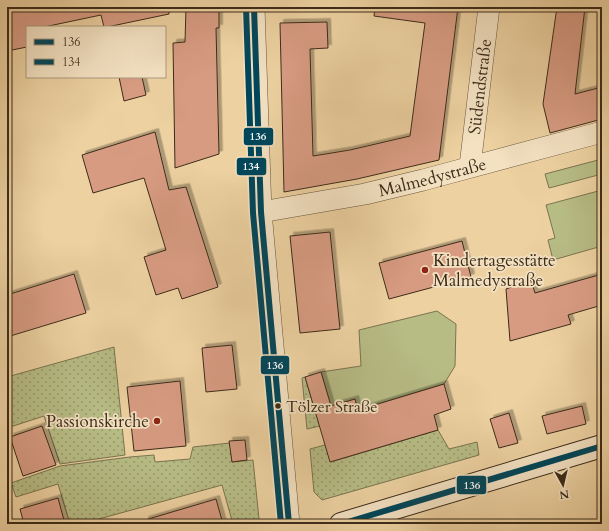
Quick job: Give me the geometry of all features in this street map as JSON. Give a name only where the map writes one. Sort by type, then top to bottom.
[{"type":"main road","points":[[341,524],[602,446]]},
{"type":"street","points":[[254,7],[261,212],[289,524]]},
{"type":"street","name":"Südendstraße","points":[[470,166],[489,7]]},
{"type":"street","name":"Malmedystraße","points":[[261,212],[365,194],[602,132]]},
{"type":"green space","points":[[602,159],[602,174],[549,188],[545,174]]},
{"type":"green space","points":[[602,190],[602,246],[553,260],[548,240],[555,238],[546,205]]},
{"type":"green space","points":[[437,311],[456,324],[455,366],[444,384],[358,410],[355,399],[331,406],[321,372],[361,366],[359,330]]},
{"type":"green space","points":[[114,347],[125,455],[60,464],[44,416],[7,428],[7,377]]},
{"type":"green space","points":[[305,377],[320,426],[307,429],[302,378]]},
{"type":"green space","points":[[438,430],[449,449],[477,442],[479,455],[322,500],[314,492],[310,449],[325,445],[331,462]]},
{"type":"green space","points":[[230,443],[232,462],[253,460],[259,519],[244,524],[233,524],[222,485],[81,524],[70,524],[58,484],[16,497],[11,483],[60,466],[154,455],[155,462],[190,459],[193,447]]},
{"type":"building","points":[[7,7],[169,7],[169,14],[112,26],[104,26],[101,15],[49,26],[26,26],[26,47],[7,51]]},
{"type":"building","points":[[186,7],[219,7],[219,28],[216,28],[219,154],[175,168],[173,43],[185,42]]},
{"type":"building","points":[[375,7],[458,7],[439,160],[357,179],[284,192],[280,23],[327,22],[328,48],[310,49],[313,156],[350,150],[410,136],[425,23],[374,16]]},
{"type":"building","points":[[557,7],[585,7],[575,94],[602,87],[602,119],[550,133],[543,104]]},
{"type":"building","points":[[119,78],[142,78],[146,95],[124,101]]},
{"type":"building","points":[[155,132],[169,190],[186,187],[218,287],[182,299],[178,288],[156,295],[144,257],[166,250],[144,178],[93,193],[82,155]]},
{"type":"building","points":[[330,232],[340,329],[300,333],[290,236]]},
{"type":"building","name":"Kindertagesstätte Malmedystraße","points":[[462,241],[471,277],[389,299],[379,263]]},
{"type":"building","points":[[74,274],[86,313],[7,337],[7,295]]},
{"type":"building","points":[[602,274],[602,305],[568,315],[571,324],[510,341],[506,289],[531,280],[535,293]]},
{"type":"building","points":[[232,345],[237,389],[206,392],[202,348]]},
{"type":"building","points":[[321,372],[331,406],[355,399],[358,410],[444,384],[451,409],[434,415],[438,430],[330,462],[305,377]]},
{"type":"building","name":"Passionskirche","points":[[180,381],[186,446],[134,451],[127,387]]},
{"type":"building","points":[[582,406],[586,424],[547,434],[542,416]]},
{"type":"building","points":[[509,413],[518,443],[499,448],[490,419]]},
{"type":"building","points":[[42,426],[56,465],[23,476],[10,437]]},
{"type":"building","points":[[245,440],[247,460],[232,462],[229,441]]},
{"type":"building","points":[[58,498],[65,524],[24,524],[20,509]]},
{"type":"building","points":[[216,499],[223,524],[146,524],[145,520]]},
{"type":"transit line","name":"134","points":[[246,7],[253,213],[281,524]]},
{"type":"transit line","name":"136","points":[[254,7],[261,212],[289,524]]},
{"type":"transit line","name":"136","points":[[341,524],[602,446]]},
{"type":"place","name":"Kindertagesstätte Malmedystraße","points":[[425,270]]},
{"type":"place","name":"Tölzer Straße","points":[[278,406]]},
{"type":"place","name":"Passionskirche","points":[[157,421]]}]
